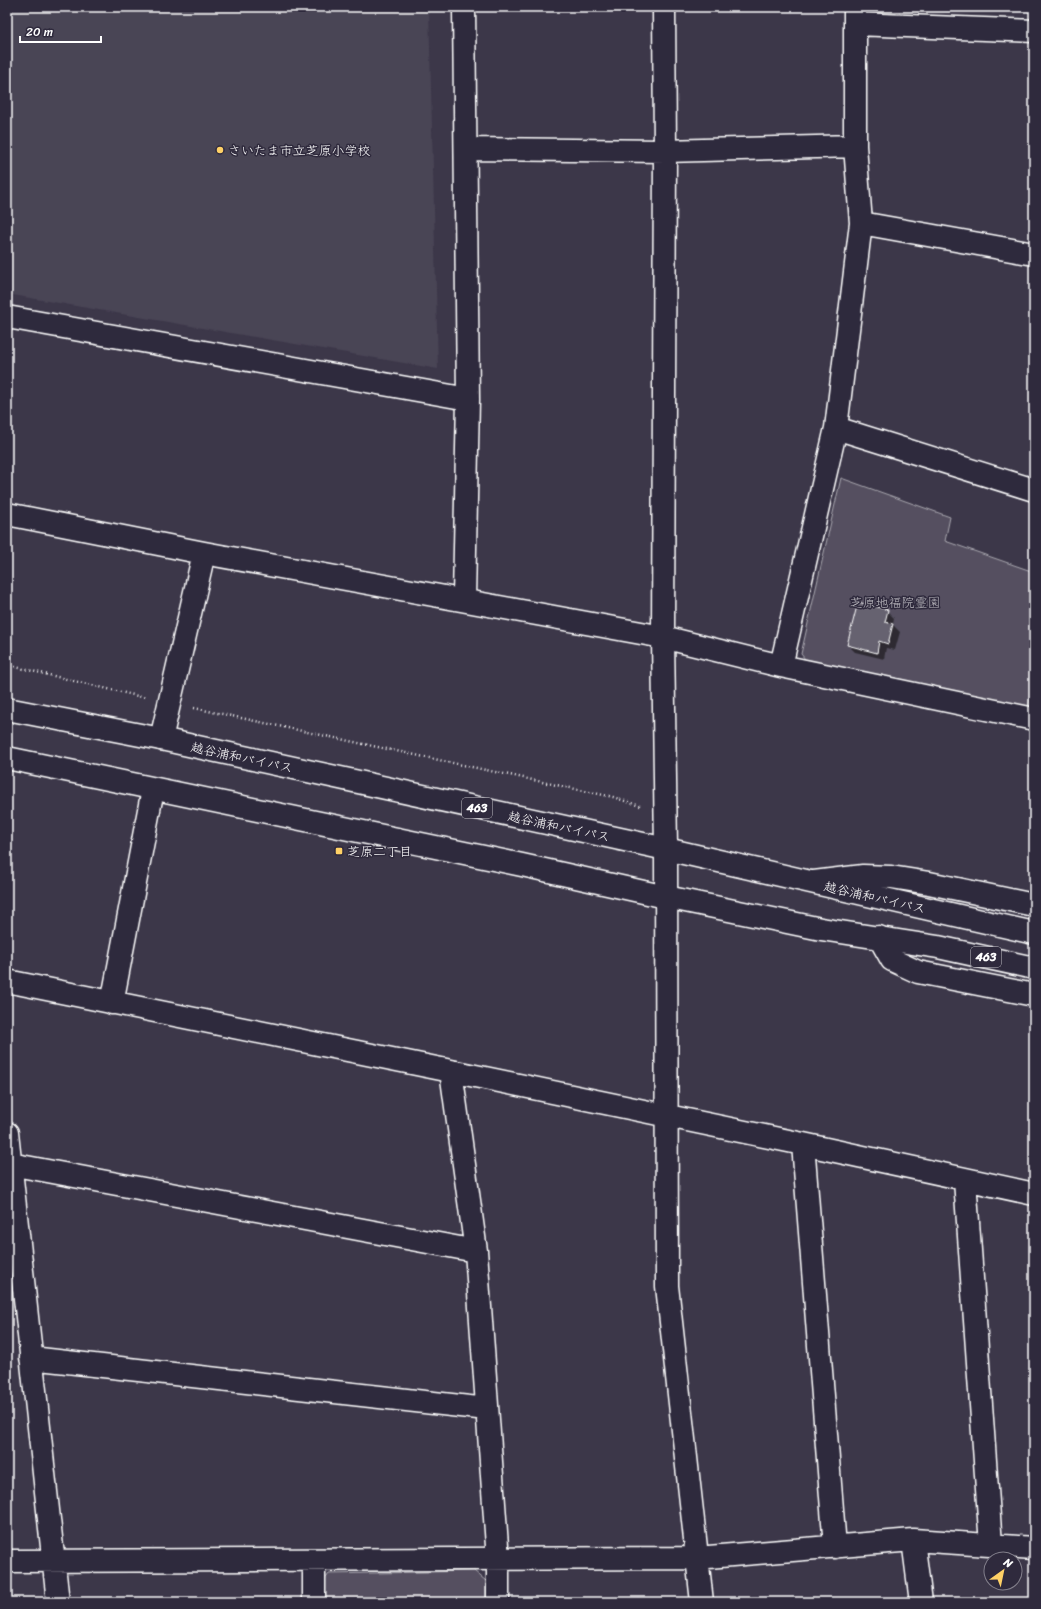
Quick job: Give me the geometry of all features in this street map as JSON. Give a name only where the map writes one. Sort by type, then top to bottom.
[{"type":"main road","points":[[464,7],[468,399],[464,599]]},
{"type":"main road","points":[[664,7],[665,151],[663,637],[666,849],[667,1286],[702,1602]]},
{"type":"main road","points":[[781,666],[836,428],[861,223],[855,146],[855,16],[1034,31]]},
{"type":"main road","points":[[466,149],[665,151],[855,146]]},
{"type":"main road","points":[[861,223],[1034,254]]},
{"type":"main road","points":[[7,317],[468,399]]},
{"type":"main road","points":[[836,428],[1034,490]]},
{"type":"main road","points":[[7,514],[663,637],[781,666],[1034,719]]},
{"type":"main road","points":[[161,739],[204,552]]},
{"type":"main road","name":"越谷浦和バイパス","points":[[7,709],[161,739],[666,849],[814,882],[945,914],[1034,933]]},
{"type":"main road","name":"463","points":[[7,758],[821,929],[938,947],[1034,968]]},
{"type":"main road","points":[[112,1002],[153,789]]},
{"type":"main road","points":[[814,882],[863,876],[891,877],[929,883],[1034,905]]},
{"type":"main road","points":[[879,937],[892,960],[918,972],[1034,995]]},
{"type":"main road","points":[[7,982],[451,1071],[803,1144],[1034,1194]]},
{"type":"main road","points":[[451,1071],[476,1252],[498,1560],[498,1602]]},
{"type":"main road","points":[[7,1133],[58,1602]]},
{"type":"main road","points":[[803,1144],[835,1547]]},
{"type":"main road","points":[[10,1164],[476,1252]]},
{"type":"main road","points":[[966,1180],[991,1545]]},
{"type":"main road","points":[[31,1358],[487,1409]]},
{"type":"main road","points":[[913,1540],[921,1602]]},
{"type":"main road","points":[[7,1561],[696,1558],[913,1540],[1034,1548]]},
{"type":"main road","points":[[314,1560],[314,1602]]},
{"type":"path","points":[[7,665],[170,703],[612,797],[646,809]]},
{"type":"shaded area","name":"さいたま市立芝原小学校","points":[[7,7],[429,7],[438,369],[7,294]]},
{"type":"green space","name":"芝原地福院霊園","points":[[841,478],[950,517],[945,541],[1034,572],[1034,678],[1028,709],[809,664],[801,654]]},
{"type":"green space","points":[[474,1571],[486,1581],[486,1602],[323,1602],[323,1582],[329,1574]]},
{"type":"building","points":[[858,602],[888,610],[885,622],[893,624],[888,644],[879,641],[877,653],[847,645]]},
{"type":"place","name":"さいたま市立芝原小学校","points":[[220,150]]},
{"type":"place","name":"芝原二丁目","points":[[339,851]]}]
